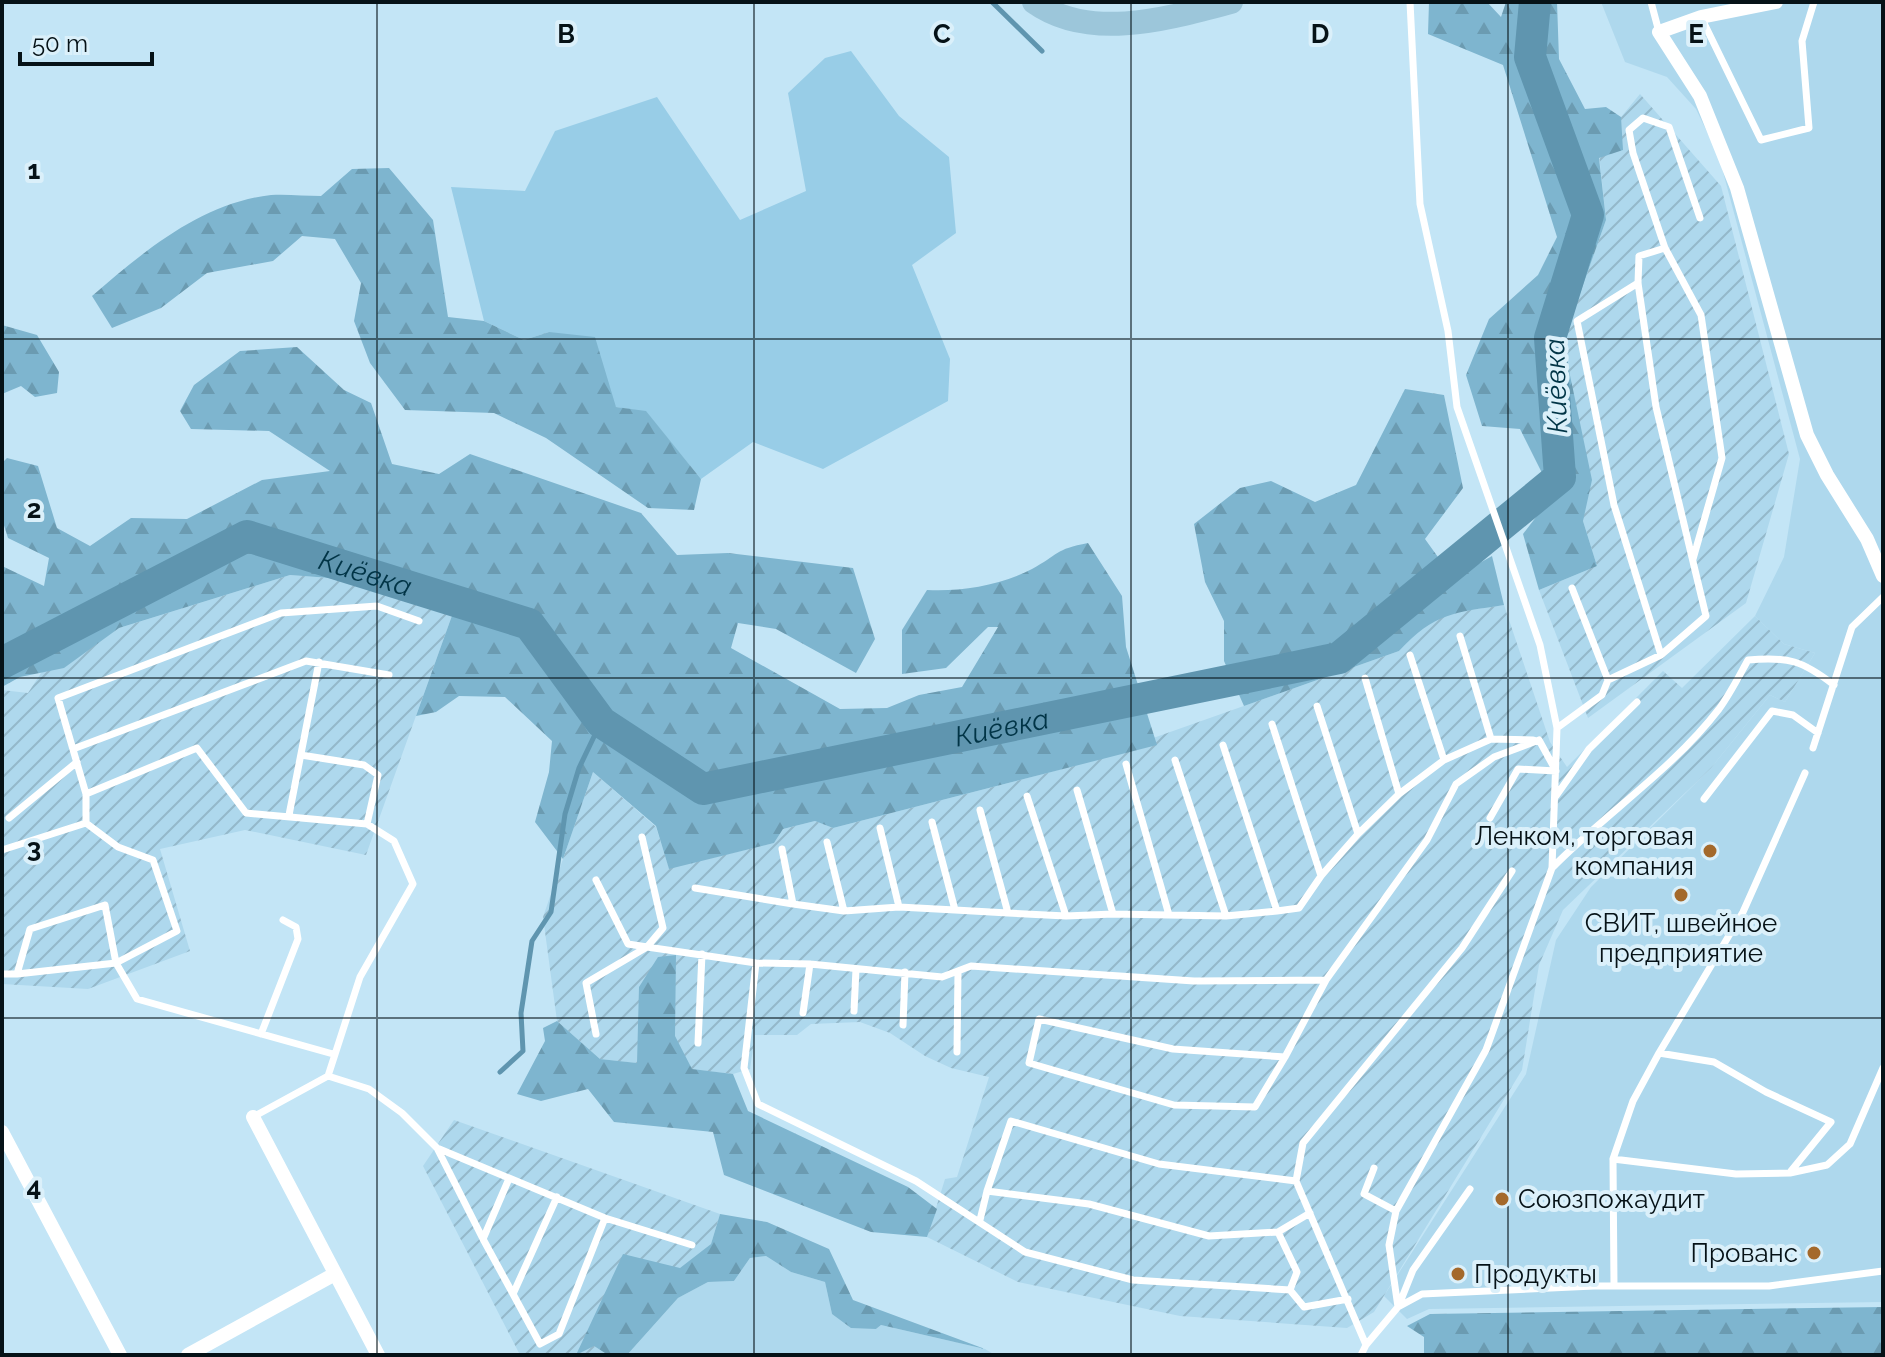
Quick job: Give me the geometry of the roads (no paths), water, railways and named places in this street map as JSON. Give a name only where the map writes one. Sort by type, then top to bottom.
[{"type":"highway","points":[[1034,2],[1052,15],[1114,25],[1189,13],[1231,2]]},
{"type":"street","points":[[1776,2],[1701,17],[1659,32],[1700,96],[1737,188],[1807,435],[1827,475],[1867,539],[1883,576]]},
{"type":"street","points":[[253,1117],[333,1275],[378,1355]]},
{"type":"street","points":[[2,1132],[120,1355]]},
{"type":"street","points":[[188,1355],[333,1275]]},
{"type":"lane","points":[[1398,1307],[1389,1245],[1396,1211],[1486,1050],[1552,868],[1557,728],[1540,645],[1457,407],[1448,331],[1420,204],[1410,2]]},
{"type":"lane","points":[[1651,2],[1659,32]]},
{"type":"lane","points":[[1701,17],[1761,140],[1809,128],[1802,41],[1814,2]]},
{"type":"lane","points":[[1693,559],[1722,458],[1701,315],[1665,248],[1631,142],[1629,130],[1643,118],[1669,127],[1700,218]]},
{"type":"lane","points":[[1557,728],[1602,695],[1608,680],[1661,655],[1706,616],[1656,407],[1638,283],[1639,256],[1665,248]]},
{"type":"lane","points":[[1638,283],[1577,321],[1614,505],[1661,655]]},
{"type":"lane","points":[[1572,588],[1608,680]]},
{"type":"lane","points":[[1813,748],[1852,627],[1883,597]]},
{"type":"lane","points":[[86,823],[86,794],[58,698],[281,613],[377,606],[419,621]]},
{"type":"lane","points":[[1460,636],[1491,739]]},
{"type":"lane","points":[[1410,655],[1444,760]]},
{"type":"lane","points":[[1552,868],[1582,837],[1675,757],[1720,707],[1748,660],[1778,657],[1808,665],[1834,685]]},
{"type":"lane","points":[[73,749],[306,661],[389,675]]},
{"type":"lane","points":[[289,815],[319,662]]},
{"type":"lane","points":[[1365,678],[1399,794]]},
{"type":"lane","points":[[1555,797],[1589,749],[1637,702]]},
{"type":"lane","points":[[1317,706],[1358,834]]},
{"type":"lane","points":[[1704,799],[1772,711],[1793,715],[1818,733]]},
{"type":"lane","points":[[1272,724],[1321,876]]},
{"type":"lane","points":[[695,888],[844,911],[899,907],[1066,916],[1226,916],[1299,908],[1321,876],[1358,834],[1399,794],[1444,760],[1491,739],[1539,740]]},
{"type":"lane","points":[[1539,740],[1556,771]]},
{"type":"lane","points":[[1285,1057],[1173,1049],[1039,1019],[1029,1063],[1174,1105],[1255,1107],[1285,1057],[1326,980],[1427,840],[1456,784],[1494,757],[1539,740]]},
{"type":"lane","points":[[1223,745],[1277,911]]},
{"type":"lane","points":[[86,794],[197,748],[246,813],[367,824],[394,841],[413,884],[360,977],[328,1076]]},
{"type":"lane","points":[[301,755],[364,765],[378,775],[367,824]]},
{"type":"lane","points":[[1175,760],[1226,916]]},
{"type":"lane","points":[[9,818],[77,762]]},
{"type":"lane","points":[[1126,764],[1169,915]]},
{"type":"lane","points":[[1490,818],[1518,769],[1556,771]]},
{"type":"lane","points":[[1614,1286],[1613,1159],[1633,1101],[1743,912],[1805,773]]},
{"type":"lane","points":[[1077,790],[1113,914]]},
{"type":"lane","points":[[1027,796],[1066,916]]},
{"type":"lane","points":[[980,810],[1008,913]]},
{"type":"lane","points":[[932,822],[955,910]]},
{"type":"lane","points":[[2,850],[86,823]]},
{"type":"lane","points":[[2,974],[116,963],[177,931],[153,860],[118,847],[86,823]]},
{"type":"lane","points":[[880,828],[899,907]]},
{"type":"lane","points":[[596,1034],[586,983],[647,947],[663,928],[642,837]]},
{"type":"lane","points":[[827,842],[844,911]]},
{"type":"lane","points":[[782,849],[793,904]]},
{"type":"lane","points":[[1366,1345],[1296,1181],[1303,1143],[1462,948],[1512,871]]},
{"type":"lane","points":[[596,880],[628,944],[756,963],[810,964],[942,977],[971,966],[1194,981],[1326,980]]},
{"type":"lane","points":[[17,974],[30,929],[105,905],[116,963],[137,999],[333,1054]]},
{"type":"lane","points":[[261,1034],[298,939],[296,927],[283,920]]},
{"type":"lane","points":[[698,1043],[702,954]]},
{"type":"lane","points":[[756,963],[744,1068],[758,1104],[916,1181],[1025,1252],[1133,1280],[1290,1290],[1304,1307],[1348,1299]]},
{"type":"lane","points":[[803,1013],[810,964]]},
{"type":"lane","points":[[854,1011],[856,969]]},
{"type":"lane","points":[[903,1025],[905,972]]},
{"type":"lane","points":[[957,1052],[958,972]]},
{"type":"lane","points":[[1659,1053],[1714,1062],[1831,1122],[1790,1173]]},
{"type":"lane","points":[[1613,1159],[1736,1174],[1790,1173],[1827,1165],[1850,1144],[1883,1068]]},
{"type":"lane","points":[[253,1117],[328,1076],[369,1089],[402,1113],[437,1148],[540,1344],[559,1334],[605,1218]]},
{"type":"lane","points":[[980,1220],[1011,1121],[1159,1164],[1296,1181]]},
{"type":"lane","points":[[437,1148],[508,1181],[557,1197],[605,1218],[692,1245]]},
{"type":"lane","points":[[1374,1168],[1364,1194],[1396,1211]]},
{"type":"lane","points":[[483,1239],[508,1181]]},
{"type":"lane","points":[[1361,1355],[1398,1307],[1413,1270],[1470,1189]]},
{"type":"lane","points":[[987,1191],[1089,1204],[1209,1236],[1278,1232],[1310,1213]]},
{"type":"lane","points":[[513,1294],[557,1197]]},
{"type":"lane","points":[[1278,1232],[1297,1272],[1290,1290]]},
{"type":"lane","points":[[1398,1307],[1422,1294],[1614,1286],[1769,1286],[1883,1271]]},
{"type":"waterway","points":[[992,2],[1042,51]]},
{"type":"waterway","name":"Киёвка","points":[[2,663],[247,536],[529,624],[601,722],[703,789],[1339,658],[1560,477],[1550,338],[1588,215],[1530,57],[1535,2]]},
{"type":"waterway","points":[[500,1072],[523,1051],[521,1013],[532,941],[551,912],[565,814],[579,768],[601,722]]},
{"type":"place","name":"Ленком, торговая компания","points":[[1710,851]]},
{"type":"place","name":"СВИТ, швейное предприятие","points":[[1681,895]]},
{"type":"place","name":"Союзпожаудит","points":[[1502,1199]]},
{"type":"place","name":"Прованс","points":[[1814,1253]]},
{"type":"place","name":"Продукты","points":[[1458,1274]]}]
